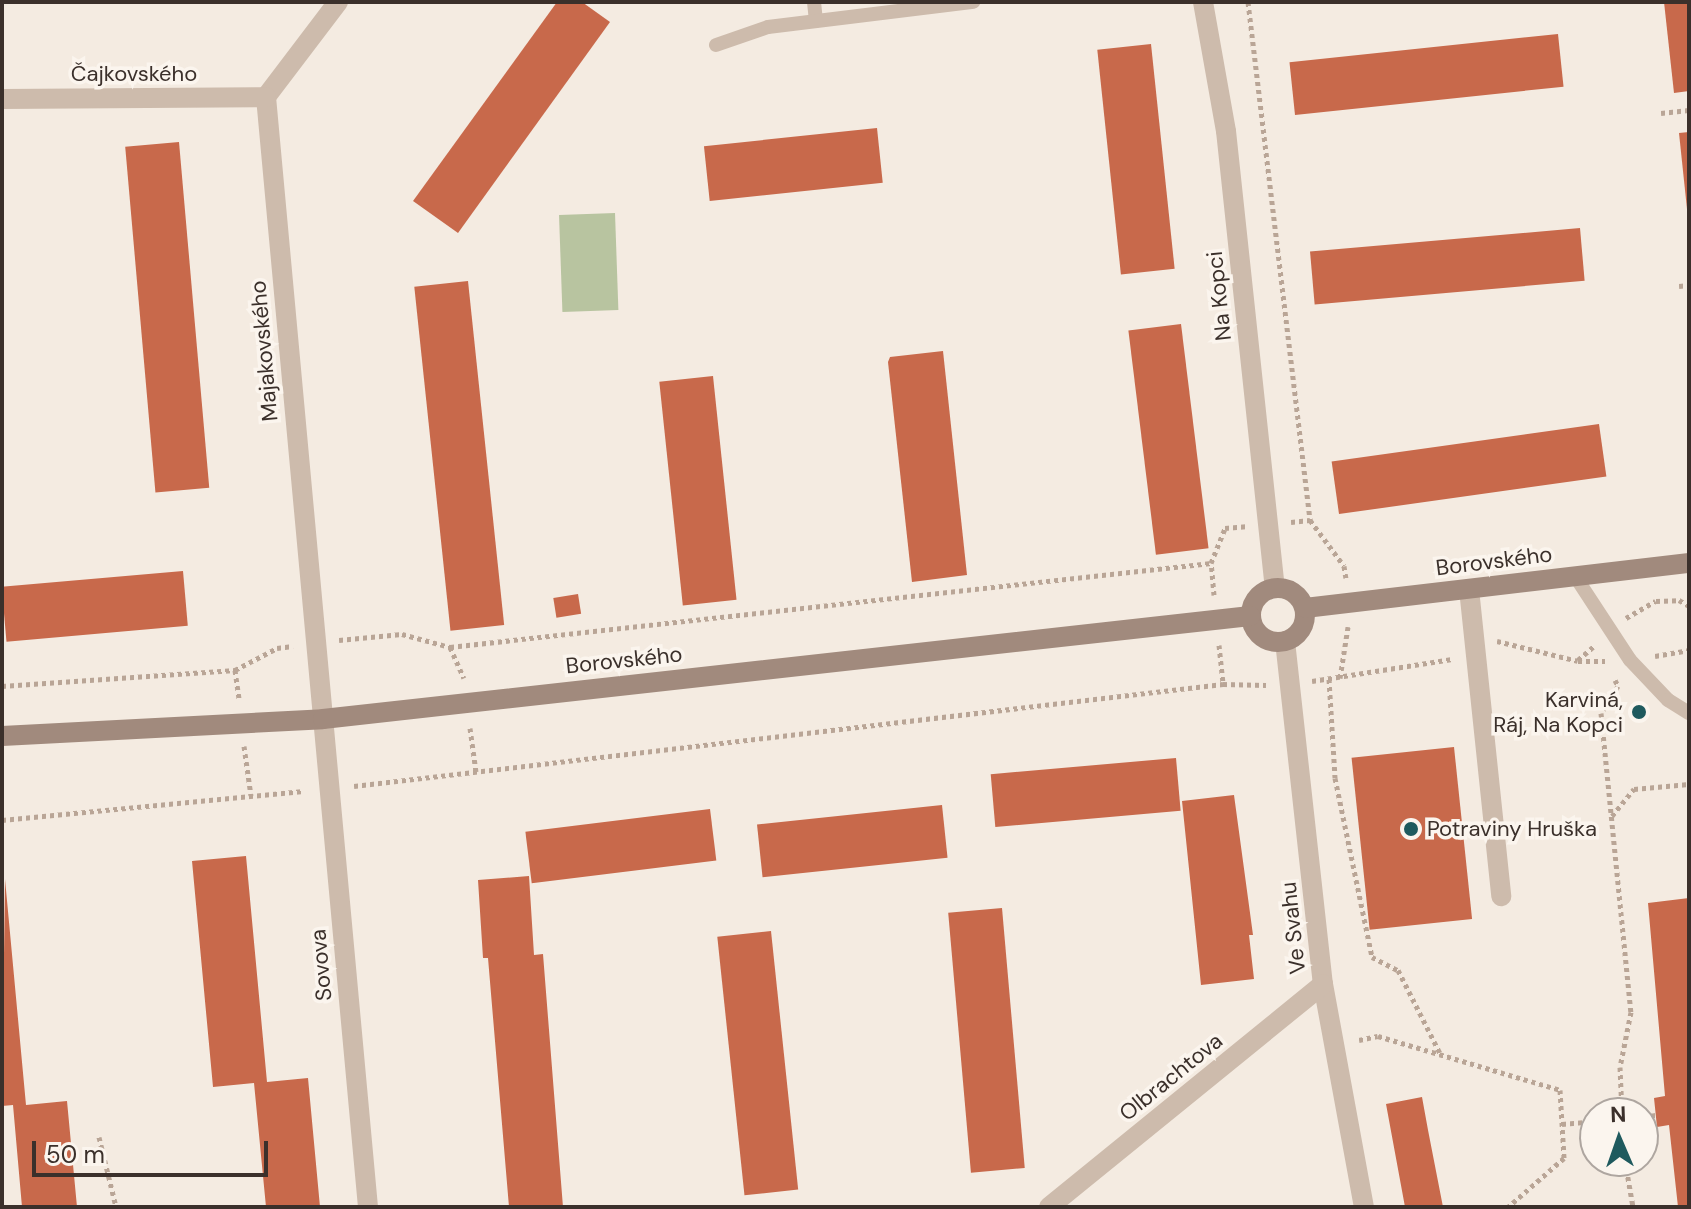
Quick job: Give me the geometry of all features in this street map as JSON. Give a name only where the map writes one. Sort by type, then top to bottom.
[{"type":"main road","name":"Borovského","points":[[1305,608],[1689,563]]},
{"type":"main road","points":[[1275,587],[1294,592],[1305,608],[1301,631],[1285,641],[1266,639],[1250,616],[1256,599],[1275,587]]},
{"type":"main road","name":"Borovského","points":[[2,736],[323,719],[1250,616]]},
{"type":"street","points":[[266,97],[338,2]]},
{"type":"street","name":"Na Kopci","points":[[1203,2],[1226,131],[1275,587]]},
{"type":"street","name":"Čajkovského","points":[[2,99],[266,97]]},
{"type":"street","name":"Majakovského","points":[[266,97],[323,719]]},
{"type":"street","points":[[1469,589],[1501,896]]},
{"type":"street","name":"Ve Svahu","points":[[1285,641],[1323,984],[1364,1207]]},
{"type":"street","name":"Sovova","points":[[323,719],[368,1207]]},
{"type":"street","name":"Olbrachtova","points":[[1049,1207],[1323,984]]},
{"type":"lane","points":[[814,2],[816,21]]},
{"type":"lane","points":[[716,45],[768,27],[973,2]]},
{"type":"lane","points":[[1575,576],[1630,660],[1668,700],[1689,713]]},
{"type":"path","points":[[1248,2],[1310,520]]},
{"type":"path","points":[[1661,113],[1689,110]]},
{"type":"path","points":[[1679,286],[1689,285]]},
{"type":"path","points":[[2,686],[235,670],[277,648],[402,634],[450,647],[1211,563]]},
{"type":"path","points":[[2,820],[329,789],[1223,684],[1329,679],[1456,658],[1475,646],[1494,640],[1578,661],[1630,660],[1689,650]]},
{"type":"path","points":[[1606,661],[1618,686],[1601,713],[1631,1012],[1620,1067],[1621,1097]]},
{"type":"path","points":[[1329,679],[1335,778],[1372,957],[1398,970],[1441,1055]]},
{"type":"path","points":[[1611,817],[1634,789],[1689,784]]},
{"type":"path","points":[[1334,1044],[1378,1036],[1560,1090],[1564,1158],[1508,1207]]},
{"type":"path","points":[[1562,1124],[1579,1122]]},
{"type":"path","points":[[99,1137],[116,1207]]},
{"type":"path","points":[[1628,1177],[1633,1207]]},
{"type":"green space","points":[[615,213],[618,310],[562,312],[559,215]]},
{"type":"building","points":[[557,2],[582,2],[610,22],[458,233],[413,201]]},
{"type":"building","points":[[1664,2],[1689,2],[1689,91],[1674,93]]},
{"type":"building","points":[[1558,34],[1564,87],[1295,115],[1289,62]]},
{"type":"building","points":[[1151,44],[1175,269],[1121,274],[1097,50]]},
{"type":"building","points":[[877,128],[883,183],[710,201],[704,146]]},
{"type":"building","points":[[1689,132],[1689,209],[1687,209],[1679,133]]},
{"type":"building","points":[[179,142],[209,488],[155,492],[125,147]]},
{"type":"building","points":[[1580,228],[1585,281],[1315,304],[1310,252]]},
{"type":"building","points":[[468,281],[504,625],[450,631],[414,287]]},
{"type":"building","points":[[1181,324],[1209,548],[1156,555],[1128,330]]},
{"type":"building","points":[[943,351],[967,575],[912,582],[888,362],[890,357]]},
{"type":"building","points":[[713,376],[737,600],[683,605],[659,382]]},
{"type":"building","points":[[1599,424],[1606,476],[1339,514],[1332,462]]},
{"type":"building","points":[[183,571],[188,626],[6,642],[2,587]]},
{"type":"building","points":[[578,594],[581,614],[556,618],[553,598]]},
{"type":"building","points":[[1454,747],[1472,919],[1370,930],[1352,758]]},
{"type":"building","points":[[1176,758],[1181,811],[995,827],[991,774]]},
{"type":"building","points":[[1234,795],[1253,935],[1249,935],[1254,979],[1201,985],[1182,801]]},
{"type":"building","points":[[942,805],[948,858],[763,877],[757,824]]},
{"type":"building","points":[[710,809],[716,861],[532,883],[525,832]]},
{"type":"building","points":[[246,856],[267,1082],[308,1078],[320,1207],[266,1207],[254,1083],[213,1087],[192,861]]},
{"type":"building","points":[[529,876],[534,955],[543,954],[563,1207],[509,1207],[488,958],[483,958],[478,880]]},
{"type":"building","points":[[5,879],[26,1105],[67,1101],[77,1207],[22,1207],[13,1105],[2,1106]]},
{"type":"building","points":[[1689,898],[1689,1207],[1678,1207],[1669,1125],[1659,1127],[1659,1097],[1665,1096],[1648,903]]},
{"type":"building","points":[[1002,908],[1025,1168],[971,1173],[948,913]]},
{"type":"building","points":[[771,931],[798,1190],[744,1195],[717,937]]},
{"type":"building","points":[[1422,1097],[1443,1207],[1405,1207],[1386,1104]]},
{"type":"place","name":"Karviná, Ráj, Na Kopci","points":[[1639,712]]},
{"type":"place","name":"Potraviny Hruška","points":[[1411,829]]}]
